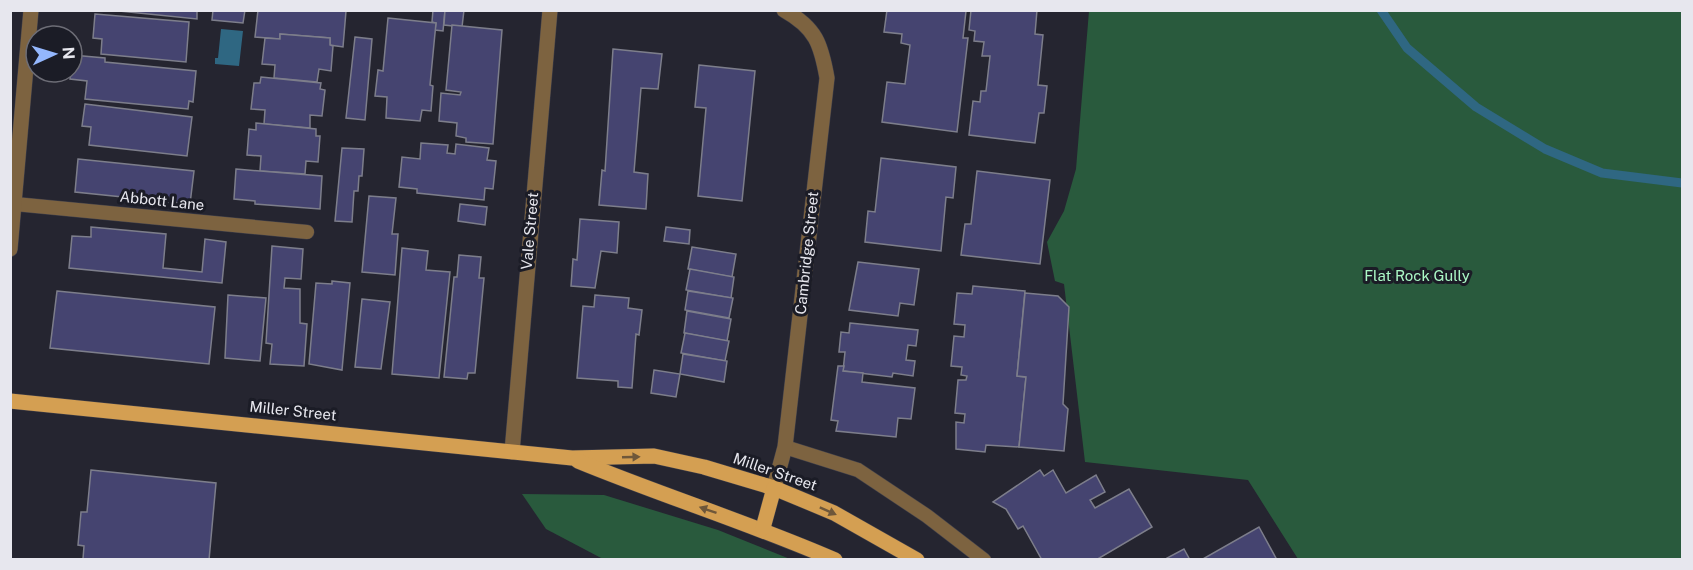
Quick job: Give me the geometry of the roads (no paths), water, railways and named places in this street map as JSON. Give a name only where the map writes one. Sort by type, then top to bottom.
[{"type":"main road","name":"Miller Street","points":[[10,400],[572,458],[654,456],[704,467],[774,488],[834,513],[917,560]]},
{"type":"main road","name":"Miller Street","points":[[572,458],[647,489],[763,528],[835,560]]},
{"type":"main road","points":[[763,528],[774,488]]},
{"type":"street","points":[[10,249],[15,204],[13,184],[31,10]]},
{"type":"street","name":"Vale Street","points":[[512,452],[550,10]]},
{"type":"street","name":"Cambridge Street","points":[[774,488],[785,447],[827,78],[821,47],[804,21],[784,10]]},
{"type":"lane","name":"Abbott Lane","points":[[15,204],[307,232]]},
{"type":"lane","points":[[785,447],[858,470],[927,516],[984,560]]},
{"type":"water","points":[[221,29],[243,31],[239,66],[215,64],[215,58],[218,58]]},
{"type":"waterway","points":[[1381,10],[1407,48],[1476,107],[1545,149],[1602,173],[1682,183]]},
{"type":"park label","name":"Flat Rock Gully","points":[[1417,276]]}]
